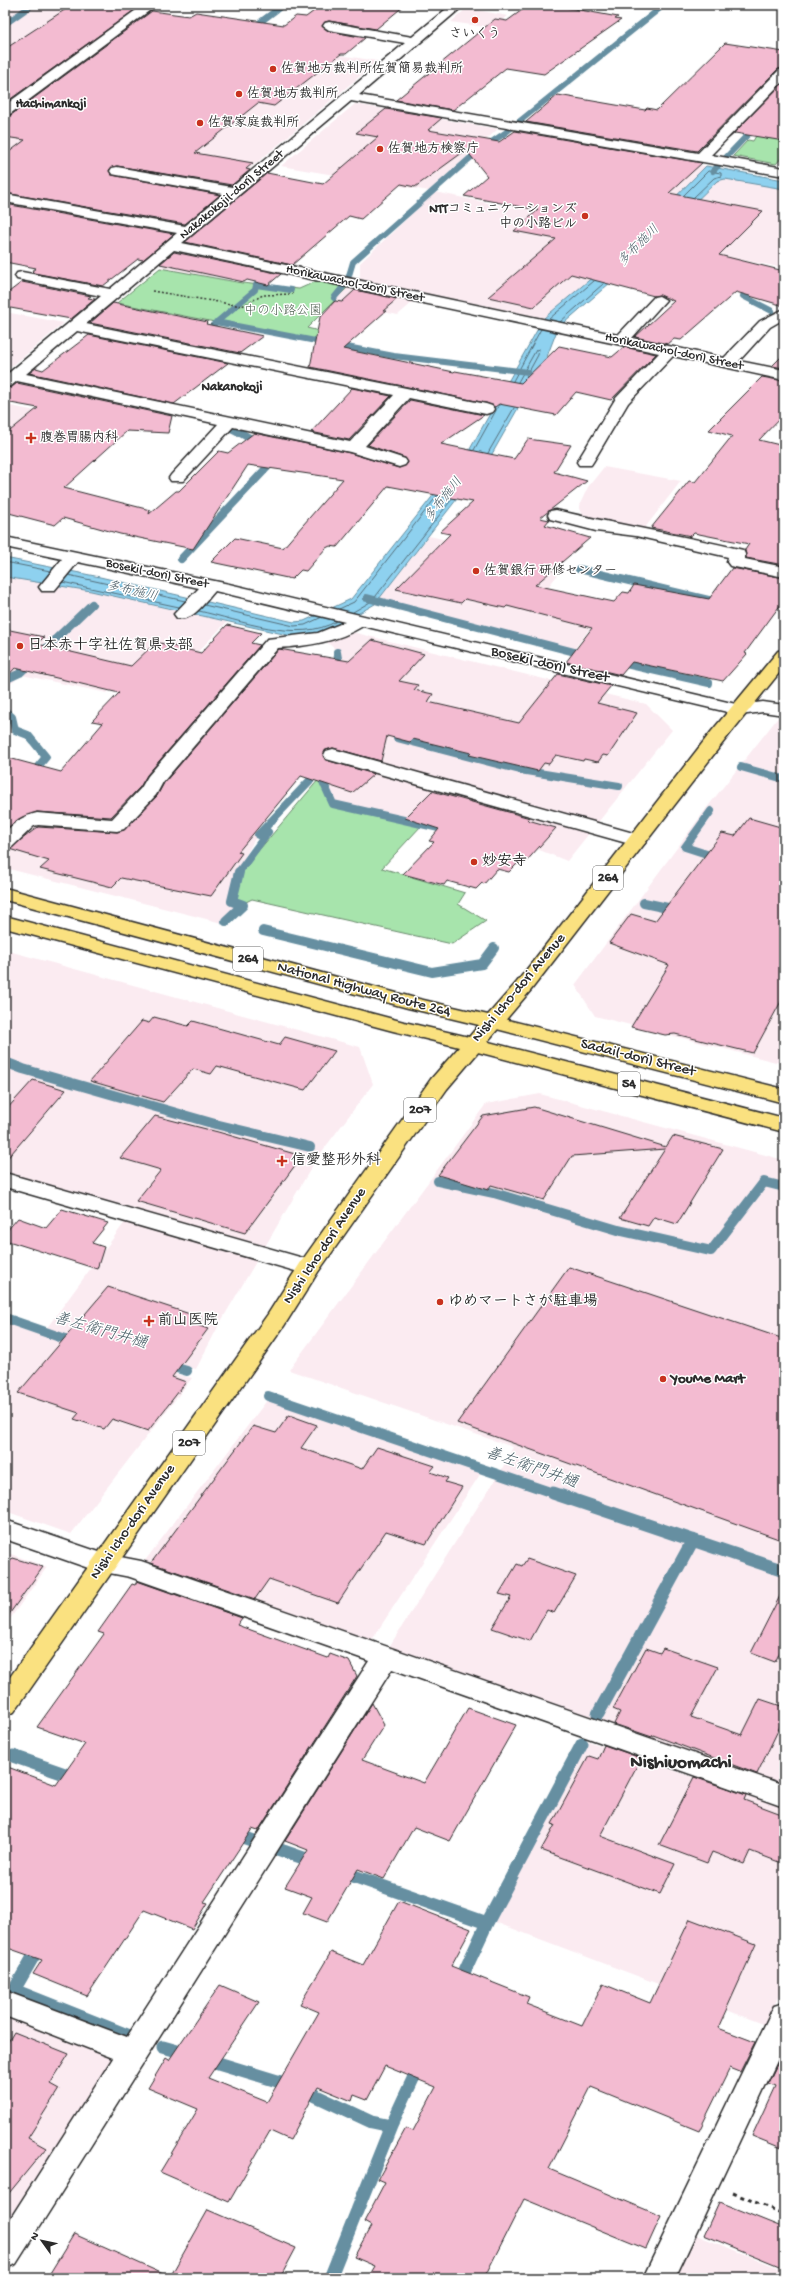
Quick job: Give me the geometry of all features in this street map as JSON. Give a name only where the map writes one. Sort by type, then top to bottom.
[{"type":"main road","name":"264","points":[[740,710],[784,655]]},
{"type":"main road","name":"Nishi Icho-dori Avenue","points":[[5,1705],[103,1563],[276,1320],[309,1267],[439,1084],[524,986],[740,710]]},
{"type":"main road","name":"National Highway Route 264","points":[[5,894],[400,1000],[492,1022]]},
{"type":"main road","name":"National Highway Route 264","points":[[5,922],[392,1025],[473,1044]]},
{"type":"main road","name":"Sadai(-dori) Street","points":[[492,1022],[784,1096]]},
{"type":"main road","name":"Sadai(-dori) Street","points":[[473,1044],[784,1125]]},
{"type":"street","points":[[5,111],[151,5]]},
{"type":"street","name":"Nakakokoji(-dori) Street","points":[[10,380],[458,5]]},
{"type":"street","points":[[330,26],[415,41]]},
{"type":"street","points":[[706,159],[784,73]]},
{"type":"street","points":[[349,97],[784,172]]},
{"type":"street","points":[[117,171],[235,192]]},
{"type":"street","points":[[5,198],[188,231]]},
{"type":"street","name":"Horikawacho(-dori) Street","points":[[172,245],[784,375]]},
{"type":"street","points":[[22,276],[119,289]]},
{"type":"street","points":[[621,341],[659,300]]},
{"type":"street","points":[[728,363],[765,324],[784,313]]},
{"type":"street","points":[[75,326],[486,409]]},
{"type":"street","points":[[585,462],[622,401],[669,351]]},
{"type":"street","points":[[10,380],[125,399],[226,425],[354,448],[400,466]]},
{"type":"street","points":[[354,448],[405,393]]},
{"type":"street","points":[[177,478],[226,425]]},
{"type":"street","points":[[556,515],[596,526],[636,531],[737,554],[736,562],[784,572]]},
{"type":"street","name":"Boseki(-dori) Street","points":[[5,542],[69,562],[206,591],[309,608],[740,710]]},
{"type":"street","points":[[48,587],[69,562]]},
{"type":"street","points":[[184,614],[206,591]]},
{"type":"street","points":[[5,843],[27,822],[37,818],[117,825],[149,791],[155,780],[273,642],[327,638],[347,629],[360,620]]},
{"type":"street","points":[[740,710],[763,707],[784,710]]},
{"type":"street","points":[[334,755],[637,840]]},
{"type":"street","points":[[5,1180],[309,1267]]},
{"type":"street","points":[[5,1529],[103,1563],[132,1568],[384,1658],[784,1796]]},
{"type":"street","points":[[5,2254],[384,1658]]},
{"type":"street","points":[[5,2002],[134,2053]]},
{"type":"street","points":[[659,2278],[784,2015]]},
{"type":"path","points":[[119,289],[242,306]]},
{"type":"path","points":[[705,2182],[784,2214]]},
{"type":"shaded area","points":[[5,5],[144,5],[28,89],[5,85]]},
{"type":"shaded area","points":[[467,8],[508,16],[492,28],[451,22]]},
{"type":"shaded area","points":[[129,26],[227,41],[241,40],[378,61],[180,227],[5,195],[5,116]]},
{"type":"shaded area","points":[[355,104],[498,129],[429,191],[281,166]]},
{"type":"shaded area","points":[[585,144],[706,166],[613,260],[544,318],[360,279],[360,263],[435,192],[512,208]]},
{"type":"shaded area","points":[[725,179],[784,189],[784,268],[653,243],[717,181]]},
{"type":"shaded area","points":[[188,253],[229,263],[210,277],[160,268],[177,254]]},
{"type":"shaded area","points":[[347,288],[413,302],[398,315],[332,302]]},
{"type":"shaded area","points":[[5,312],[64,323],[5,372]]},
{"type":"shaded area","name":"腹巻胃腸内科","points":[[5,405],[78,419],[5,457]]},
{"type":"shaded area","points":[[604,467],[681,481],[644,529],[584,519],[579,506],[588,487]]},
{"type":"shaded area","points":[[429,536],[564,567],[531,608],[595,622],[571,653],[375,604]]},
{"type":"shaded area","points":[[5,577],[91,591],[227,622],[162,688],[119,681],[107,693],[22,675],[9,685],[5,684]]},
{"type":"shaded area","points":[[340,629],[646,704],[672,730],[567,861],[512,839],[469,834],[334,803],[321,774],[314,772],[326,752],[321,744],[343,669],[339,652],[319,636]]},
{"type":"shaded area","points":[[780,715],[784,716],[784,1064],[595,1016],[575,985],[709,805]]},
{"type":"shaded area","points":[[30,816],[218,842],[258,833],[236,873],[230,902],[240,905],[222,923],[5,868],[5,838]]},
{"type":"shaded area","points":[[5,950],[360,1047],[373,1084],[317,1158],[220,1323],[196,1369],[46,1329],[134,1210],[5,1174]]},
{"type":"shaded area","points":[[540,1094],[784,1160],[784,1564],[501,1471],[513,1447],[289,1370],[486,1104]]},
{"type":"shaded area","points":[[5,1323],[105,1357],[192,1378],[71,1534],[5,1511]]},
{"type":"shaded area","points":[[268,1399],[481,1473],[371,1641],[144,1562]]},
{"type":"shaded area","points":[[496,1478],[784,1575],[784,1784],[389,1647]]},
{"type":"shaded area","points":[[5,1552],[47,1567],[5,1626]]},
{"type":"shaded area","points":[[582,1739],[784,1808],[784,1983],[766,2025],[487,1919]]},
{"type":"shaded area","points":[[5,2015],[118,2059],[5,2231]]},
{"type":"shaded area","points":[[696,2235],[784,2270],[784,2278],[676,2278]]},
{"type":"green space","points":[[756,136],[784,140],[784,155],[776,164],[733,156],[748,140],[753,141]]},
{"type":"green space","name":"中の小路公園","points":[[160,268],[242,283],[299,289],[317,281],[347,288],[307,328],[327,333],[318,342],[117,303]]},
{"type":"green space","points":[[319,779],[331,805],[422,825],[382,868],[465,893],[458,904],[486,921],[452,944],[252,899],[240,905],[230,902],[243,869]]},
{"type":"water","name":"多布施川","points":[[706,166],[784,180],[784,189],[725,179],[717,181],[653,243],[650,248],[564,323],[556,333],[546,359],[492,454],[375,604],[326,632],[292,636],[91,591],[5,577],[5,558],[100,577],[294,622],[304,621],[351,599],[470,449],[544,318],[613,260]]},
{"type":"building","points":[[72,5],[111,5],[136,9],[5,103],[5,49]]},
{"type":"building","points":[[322,5],[405,5],[376,29],[329,21],[325,22],[322,26],[328,31],[365,38],[346,54],[341,54],[274,106],[258,103],[195,153],[253,163],[246,169],[250,170],[232,185],[117,166],[112,167],[109,170],[112,175],[220,195],[185,224],[5,193],[5,155],[25,140],[5,137],[5,116],[11,115],[152,11],[189,16],[196,12],[284,25],[296,16],[306,17]]},
{"type":"building","points":[[529,5],[553,5],[618,17],[615,19],[621,20],[544,74],[506,68],[453,110],[396,100],[495,19],[507,21]]},
{"type":"building","points":[[725,43],[784,52],[784,68],[778,69],[697,151],[526,122],[558,95],[645,110],[647,108],[657,110]]},
{"type":"building","points":[[784,82],[784,141],[735,133],[728,139]]},
{"type":"building","points":[[386,109],[442,118],[428,130],[499,142],[515,131],[702,163],[669,193],[763,211],[719,255],[784,271],[784,306],[736,292],[681,340],[674,339],[668,344],[635,337],[674,301],[660,295],[654,296],[571,274],[534,307],[488,297],[556,239],[514,231],[538,210],[464,196],[487,176],[466,150],[415,187],[401,184],[361,219],[349,216],[292,265],[185,242],[267,173],[323,184],[378,137],[356,133]]},
{"type":"building","points":[[5,204],[174,234],[143,260],[138,259],[103,286],[34,273],[32,271],[36,268],[5,262]]},
{"type":"building","points":[[174,252],[281,274],[268,285],[247,280],[244,282],[160,264]]},
{"type":"building","points":[[22,282],[91,296],[88,298],[95,299],[71,319],[5,307],[5,295]]},
{"type":"building","points":[[355,290],[397,299],[383,311],[386,311],[343,349],[454,372],[521,383],[559,346],[612,357],[624,347],[656,354],[611,400],[576,392],[556,415],[499,404],[495,407],[486,403],[310,367],[320,317],[335,301],[342,302]]},
{"type":"building","points":[[113,303],[208,322],[206,324],[263,336],[240,353],[90,323]]},
{"type":"building","points":[[89,335],[228,363],[174,404],[29,373],[36,368],[43,370]]},
{"type":"building","points":[[784,354],[784,368],[772,366]]},
{"type":"building","points":[[762,377],[784,381],[784,414],[759,440],[784,446],[784,565],[746,558],[745,550],[749,544],[694,533],[691,536],[651,528],[689,481],[695,482],[732,436],[709,430]]},
{"type":"building","points":[[17,383],[172,416],[168,433],[127,431],[64,488],[150,510],[149,514],[176,491],[179,491],[219,451],[228,453],[254,433],[350,453],[399,468],[408,463],[405,458],[368,445],[410,400],[484,415],[441,444],[514,459],[528,439],[571,445],[554,472],[587,481],[540,518],[549,520],[545,525],[590,538],[535,585],[614,602],[623,592],[629,593],[634,585],[709,599],[732,568],[784,578],[784,600],[745,653],[747,654],[723,681],[632,662],[621,675],[566,662],[592,628],[507,606],[505,608],[465,599],[461,603],[396,589],[450,534],[440,532],[473,502],[388,486],[337,547],[330,546],[326,548],[306,571],[301,570],[292,579],[211,562],[235,538],[283,548],[343,479],[248,465],[193,549],[120,534],[63,518],[55,525],[5,512],[5,435],[38,408],[5,402],[5,388],[12,387]]},
{"type":"building","points":[[352,388],[391,396],[349,440],[311,432]]},
{"type":"building","points":[[227,625],[261,633],[251,643],[260,645],[147,775],[140,787],[111,817],[37,812],[19,819],[5,830],[5,757],[61,772],[103,723],[92,721],[119,693],[15,668],[5,679],[5,629],[44,637],[37,644],[131,666],[156,642],[201,653]]},
{"type":"building","points":[[372,640],[424,654],[399,681],[418,685],[414,690],[433,694],[428,702],[519,723],[558,674],[611,686],[597,703],[637,713],[608,756],[603,755],[598,762],[584,759],[583,761],[556,755],[549,764],[544,763],[538,771],[469,755],[471,753],[413,739],[410,742],[387,736],[381,761],[333,748],[326,750],[323,756],[326,760],[374,774],[352,793],[301,776],[238,852],[242,853],[211,896],[121,878],[112,887],[40,869],[49,861],[9,849],[38,827],[117,832],[124,830],[157,796],[164,783],[279,649],[349,661]]},
{"type":"building","points":[[432,791],[530,818],[528,820],[556,828],[523,865],[517,864],[509,872],[497,869],[484,884],[482,883],[476,889],[447,881],[444,885],[403,874],[434,842],[429,841],[439,829],[405,818]]},
{"type":"building","points":[[749,818],[784,828],[784,996],[753,1053],[675,1034],[665,1035],[631,1027],[669,965],[609,943],[631,914],[655,921],[722,833],[735,836]]},
{"type":"building","points":[[154,1017],[188,1026],[193,1021],[279,1045],[285,1037],[335,1051],[305,1090],[217,1066],[211,1074],[193,1069],[163,1102],[90,1081],[142,1021],[149,1023]]},
{"type":"building","points":[[33,1080],[66,1090],[5,1161],[5,1111]]},
{"type":"building","points":[[534,1107],[666,1147],[673,1136],[723,1149],[677,1224],[654,1217],[648,1226],[620,1218],[665,1149],[572,1156],[544,1200],[491,1185],[488,1190],[438,1175],[483,1116]]},
{"type":"building","points":[[155,1116],[302,1156],[245,1233],[136,1201],[161,1170],[120,1158]]},
{"type":"building","points":[[62,1209],[108,1223],[92,1243],[104,1247],[97,1269],[5,1240],[5,1233],[18,1218],[46,1228]]},
{"type":"building","name":"YouMe Mart","points":[[569,1267],[784,1339],[784,1541],[457,1423]]},
{"type":"building","points":[[108,1287],[202,1318],[197,1325],[208,1329],[172,1377],[186,1382],[148,1431],[112,1419],[104,1429],[74,1419],[79,1413],[18,1393]]},
{"type":"building","points":[[289,1415],[317,1425],[301,1448],[362,1469],[377,1447],[435,1466],[430,1472],[448,1478],[445,1482],[462,1487],[426,1544],[386,1531],[338,1603],[269,1579],[255,1599],[151,1563],[253,1426],[276,1433]]},
{"type":"building","points":[[13,1558],[43,1567],[5,1620],[5,1568]]},
{"type":"building","points":[[527,1559],[576,1576],[554,1613],[547,1610],[530,1641],[492,1628],[511,1597],[499,1594],[517,1564],[522,1566]]},
{"type":"building","points":[[137,1581],[242,1618],[237,1625],[328,1658],[330,1654],[349,1661],[357,1676],[258,1831],[252,1829],[204,1902],[208,1903],[192,1929],[144,1910],[87,1996],[33,1974],[42,1960],[5,1947],[5,1766],[56,1785],[85,1744],[37,1727],[104,1634],[98,1632],[132,1584],[135,1585]]},
{"type":"building","points":[[784,1588],[784,1644],[775,1662],[751,1653]]},
{"type":"building","points":[[646,1648],[660,1653],[663,1648],[718,1667],[691,1717],[742,1735],[760,1699],[784,1707],[784,1718],[757,1774],[653,1735],[652,1737],[614,1724],[620,1712],[613,1709]]},
{"type":"building","points":[[372,1703],[384,1725],[362,1760],[424,1783],[468,1708],[516,1725],[450,1841],[414,1827],[384,1879],[358,1869],[327,1922],[303,1913],[312,1897],[285,1887],[308,1850],[285,1841]]},
{"type":"building","points":[[604,1745],[641,1758],[600,1836],[675,1864],[660,1894],[541,1850],[555,1825],[552,1824],[589,1756],[598,1759]]},
{"type":"building","points":[[694,1777],[746,1795],[744,1800],[784,1815],[784,1864],[750,1851],[744,1864],[712,1852],[707,1863],[659,1845]]},
{"type":"building","points":[[399,1901],[471,1929],[451,1966],[529,1997],[526,2004],[582,2026],[603,1984],[650,2003],[690,1919],[756,1944],[718,2028],[755,2042],[740,2072],[730,2068],[699,2131],[591,2087],[549,2169],[661,2216],[646,2249],[524,2199],[484,2278],[368,2278],[375,2266],[354,2257],[371,2226],[364,2222],[385,2182],[378,2179],[406,2128],[413,2131],[436,2087],[385,2066],[367,2100],[354,2095],[352,2101],[318,2087],[290,2140],[270,2131],[229,2202],[160,2172],[198,2109],[148,2088],[166,2058],[169,2060],[220,1985],[259,2002],[208,2078],[267,2102],[319,2012],[300,2004],[331,1952],[363,1965]]},
{"type":"building","points":[[14,2032],[69,2054],[50,2084],[59,2089],[28,2138],[46,2148],[5,2198],[5,2047]]},
{"type":"building","points":[[783,2052],[784,2149],[752,2136],[775,2086],[768,2083]]},
{"type":"building","points":[[719,2202],[784,2228],[784,2268],[704,2235]]},
{"type":"building","points":[[208,2210],[296,2248],[280,2278],[47,2278],[74,2234],[170,2277]]},
{"type":"waterway","points":[[5,24],[32,5]]},
{"type":"waterway","points":[[251,29],[283,5]]},
{"type":"waterway","points":[[334,298],[347,282],[353,262],[477,152],[505,133],[664,5]]},
{"type":"waterway","points":[[713,171],[756,126]]},
{"type":"waterway","points":[[743,283],[747,287],[743,296],[772,311]]},
{"type":"waterway","points":[[217,322],[255,290],[256,285],[291,290]]},
{"type":"waterway","points":[[169,362],[217,322]]},
{"type":"waterway","points":[[217,322],[394,356],[528,372]]},
{"type":"waterway","points":[[223,425],[233,428],[255,441],[260,442]]},
{"type":"waterway","points":[[181,559],[275,459]]},
{"type":"waterway","points":[[579,569],[721,603]]},
{"type":"waterway","points":[[367,598],[586,655]]},
{"type":"waterway","points":[[5,680],[20,673],[92,604]]},
{"type":"waterway","points":[[337,652],[340,671]]},
{"type":"waterway","points":[[617,662],[709,683]]},
{"type":"waterway","points":[[5,711],[12,717],[15,730],[28,735],[46,757],[31,775]]},
{"type":"waterway","points":[[397,738],[520,770],[619,786]]},
{"type":"waterway","points":[[316,774],[325,756],[320,744]]},
{"type":"waterway","points":[[741,767],[784,779]]},
{"type":"waterway","points":[[238,873],[268,832],[258,835],[316,774]]},
{"type":"waterway","points":[[316,774],[320,775],[333,804],[439,828]]},
{"type":"waterway","points":[[711,811],[685,847],[719,858]]},
{"type":"waterway","points":[[226,921],[243,905],[232,901],[239,872]]},
{"type":"waterway","points":[[644,903],[677,910]]},
{"type":"waterway","points":[[263,931],[432,972],[482,964],[494,948]]},
{"type":"waterway","points":[[5,1062],[23,1069],[215,1124],[310,1147]]},
{"type":"waterway","points":[[438,1181],[494,1193],[618,1230],[711,1251],[764,1182],[784,1187]]},
{"type":"waterway","name":"善左衛門井樋","points":[[5,1318],[77,1343]]},
{"type":"waterway","name":"善左衛門井樋","points":[[166,1365],[187,1371]]},
{"type":"waterway","name":"善左衛門井樋","points":[[268,1396],[556,1494]]},
{"type":"waterway","name":"善左衛門井樋","points":[[553,1493],[693,1540]]},
{"type":"waterway","points":[[598,1714],[693,1540]]},
{"type":"waterway","name":"善左衛門井樋","points":[[693,1540],[784,1571]]},
{"type":"waterway","points":[[487,1923],[582,1744]]},
{"type":"waterway","points":[[13,1756],[76,1778]]},
{"type":"waterway","points":[[234,1834],[315,1862]]},
{"type":"waterway","points":[[342,1872],[487,1923]]},
{"type":"waterway","points":[[459,1983],[487,1923]]},
{"type":"waterway","points":[[40,1945],[14,1990],[130,2036]]},
{"type":"waterway","points":[[163,2047],[188,2054]]},
{"type":"waterway","points":[[205,2059],[297,2087],[372,2122],[391,2126]]},
{"type":"waterway","points":[[391,2126],[419,2066]]},
{"type":"waterway","points":[[330,2278],[391,2126]]},
{"type":"place","name":"さいくう","points":[[475,20]]},
{"type":"place","name":"佐賀地方裁判所佐賀簡易裁判所","points":[[273,69]]},
{"type":"place","name":"佐賀地方裁判所","points":[[239,94]]},
{"type":"place","name":"佐賀家庭裁判所","points":[[200,123]]},
{"type":"place","name":"佐賀地方検察庁","points":[[380,149]]},
{"type":"place","name":"NTTコミュニケーションズ 中の小路ビル","points":[[585,216]]},
{"type":"place","name":"腹巻胃腸内科","points":[[31,438]]},
{"type":"place","name":"佐賀銀行 研修センター","points":[[476,571]]},
{"type":"place","name":"日本赤十字社佐賀県支部","points":[[20,646]]},
{"type":"place","name":"妙安寺","points":[[474,862]]},
{"type":"place","name":"信愛整形外科","points":[[282,1161]]},
{"type":"place","name":"ゆめマートさが駐車場","points":[[440,1302]]},
{"type":"place","name":"前山医院","points":[[149,1321]]},
{"type":"place","name":"YouMe Mart","points":[[663,1379]]},
{"type":"district","name":"Hachimankoji","points":[[51,104]]},
{"type":"district","name":"Nakanokoji","points":[[232,387]]},
{"type":"district","name":"Nishiuomachi","points":[[681,1763]]}]
